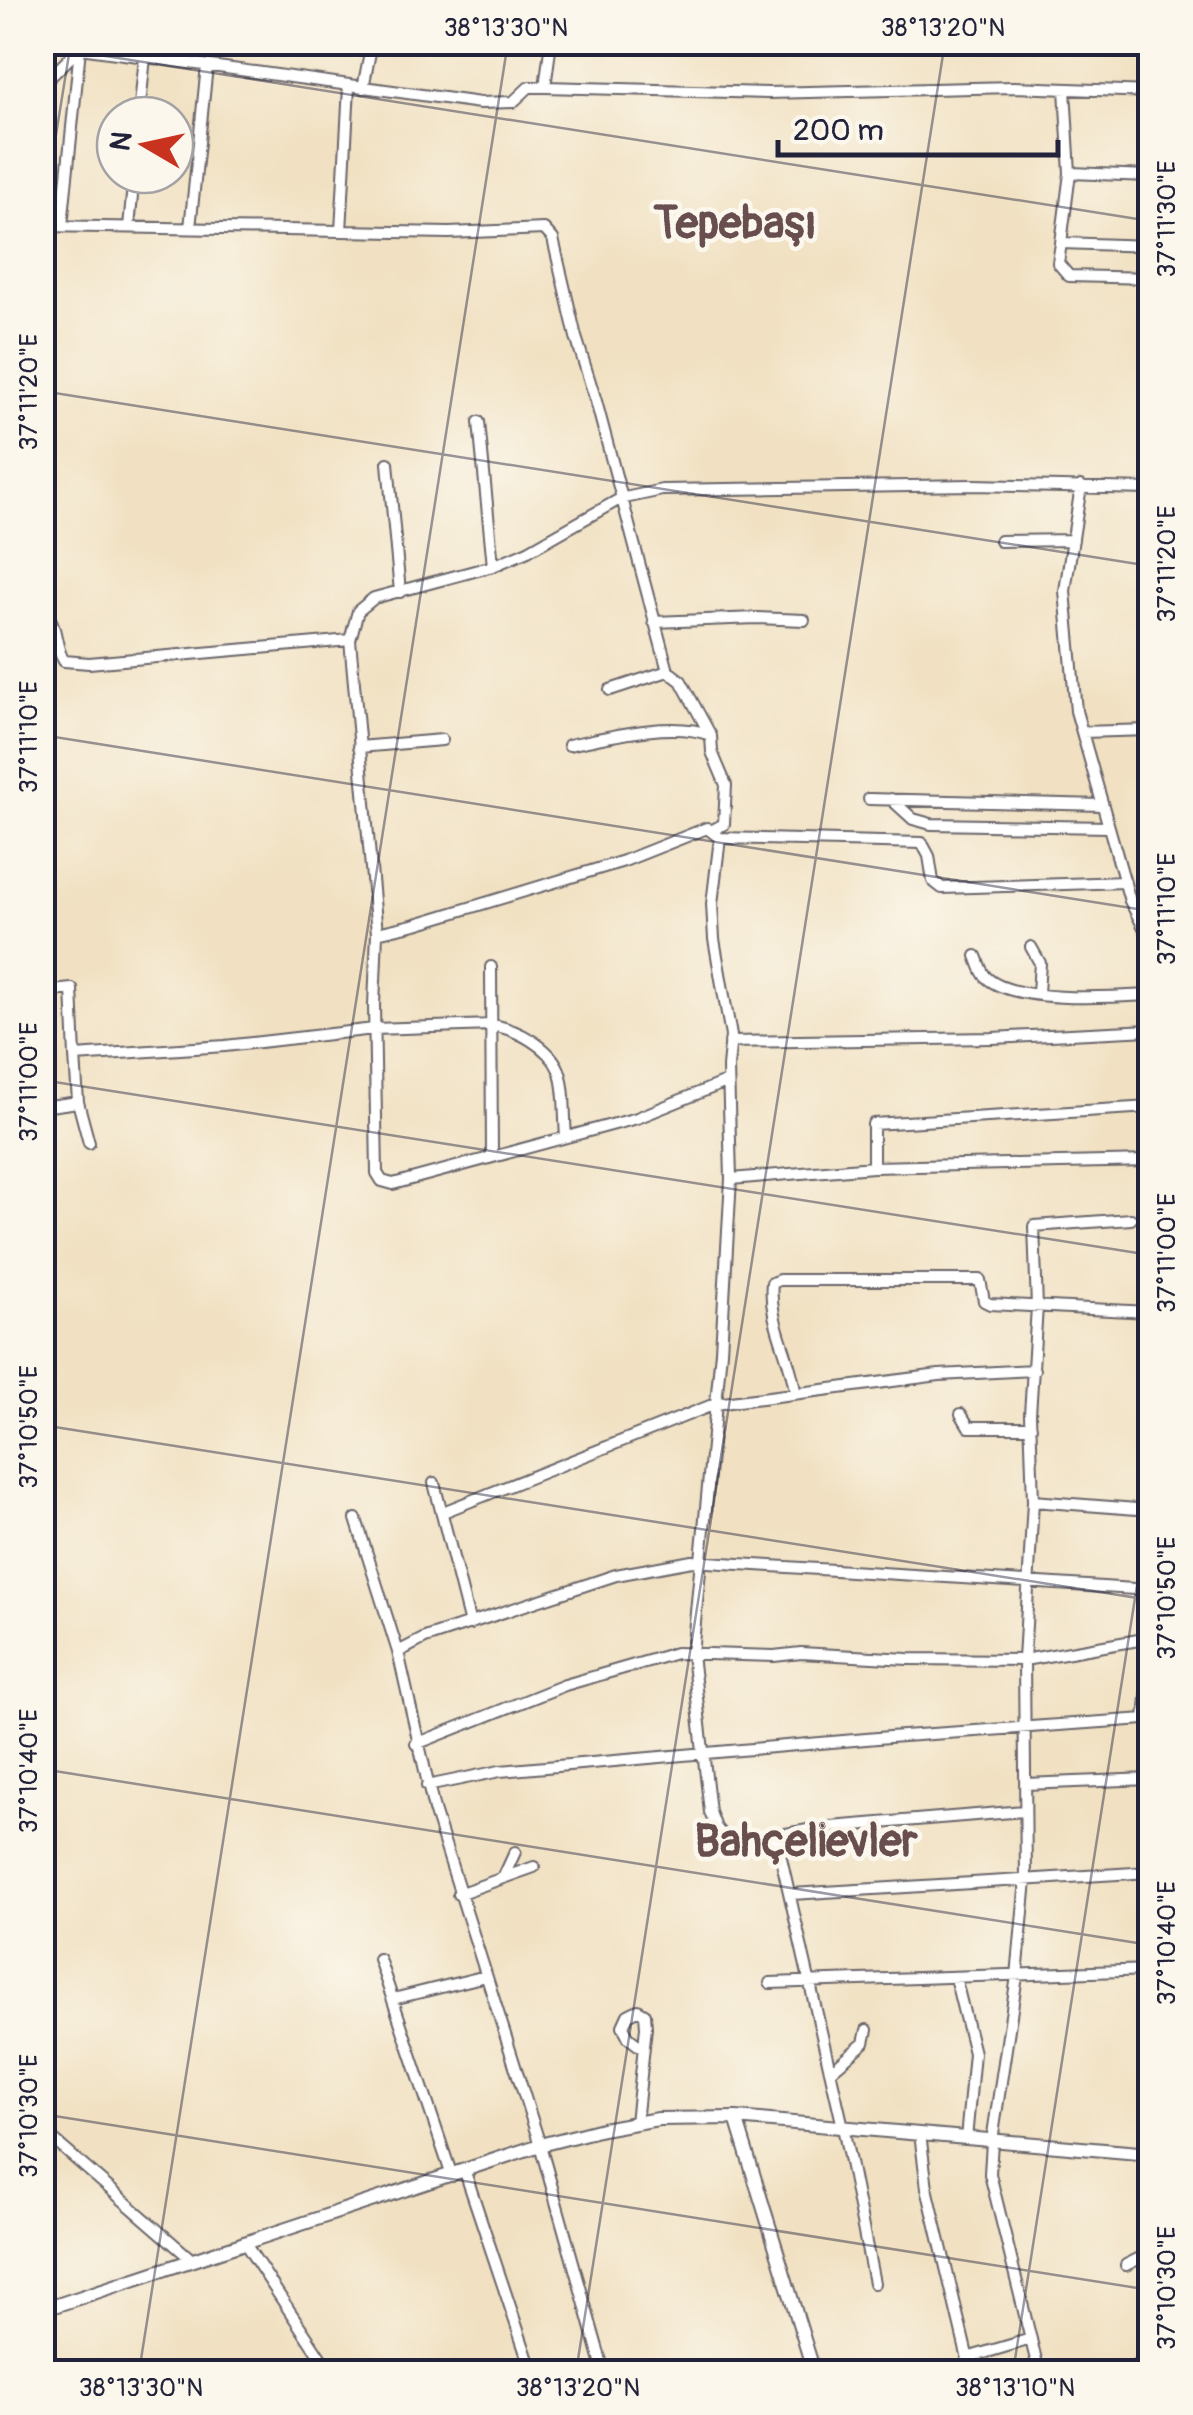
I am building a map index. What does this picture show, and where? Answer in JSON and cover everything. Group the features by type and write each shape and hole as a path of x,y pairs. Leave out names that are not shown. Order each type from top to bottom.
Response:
{"street":[{"path":"363,88 372,42"},
{"path":"545,87 551,42"},
{"path":"80,48 480,103 514,102 529,87 768,93 917,87 1150,92"},
{"path":"42,85 80,48"},
{"path":"62,226 80,48"},
{"path":"142,95 145,58"},
{"path":"190,228 207,66"},
{"path":"340,230 349,87"},
{"path":"1065,89 1070,173 1058,264 1069,276 1150,278"},
{"path":"1070,173 1150,176"},
{"path":"129,227 132,195"},
{"path":"42,226 450,233 544,229 553,240 668,670 681,681 712,736 712,752 726,784 724,824 716,834 713,883 714,940 730,1042 731,1179 692,1654 710,1812 727,1841 754,1841 819,1828 1024,1811"},
{"path":"1061,243 1150,246"},
{"path":"478,422 492,566"},
{"path":"388,464 400,592"},
{"path":"728,1081 636,1118 394,1184 382,1182 377,1173 374,1029 377,933 350,640 358,610 374,598 492,566 620,499 662,490 973,484 1150,489"},
{"path":"1081,486 1066,591 1076,711 1124,882 1150,939"},
{"path":"1000,541 1073,540"},
{"path":"42,610 52,620 59,656 64,662 350,640"},
{"path":"654,622 804,620"},
{"path":"610,690 668,670"},
{"path":"569,746 618,735 696,730 712,736"},
{"path":"1082,732 1150,730"},
{"path":"358,747 442,740"},
{"path":"869,799 1102,805"},
{"path":"890,799 913,819 931,824 1109,828"},
{"path":"377,933 624,861 707,828 716,834 922,843 933,881 942,888 1124,882"},
{"path":"1135,910 1150,905"},
{"path":"1031,947 1040,963 1038,993"},
{"path":"976,956 984,975 993,982 1038,993 1079,999 1150,995"},
{"path":"491,967 492,1157"},
{"path":"42,992 72,989 78,1102 88,1143"},
{"path":"75,1056 206,1048 374,1029 511,1028 560,1072 566,1136"},
{"path":"730,1042 992,1038 1150,1030"},
{"path":"42,1108 78,1102"},
{"path":"873,1168 873,1124 1150,1106"},
{"path":"731,1179 873,1168 1150,1161"},
{"path":"1039,2372 990,2174 1026,1880 1024,1660 1038,1307 1034,1226 1131,1218"},
{"path":"795,1391 792,1364 773,1316 772,1283 779,1280 980,1280 984,1301 990,1304 1150,1312"},
{"path":"443,1512 715,1404 939,1375 1034,1370"},
{"path":"961,1414 969,1427 1031,1427"},
{"path":"434,1483 470,1624"},
{"path":"1033,1501 1150,1510"},
{"path":"356,1519 398,1652 416,1744 458,1894 540,2146 604,2372"},
{"path":"398,1652 425,1638 616,1575 692,1561 1150,1590"},
{"path":"416,1744 565,1686 676,1654 801,1653 908,1660 1024,1660 1150,1638"},
{"path":"428,1786 500,1772 1145,1718 1150,1666"},
{"path":"1026,1784 1148,1779 1150,1842"},
{"path":"776,1836 831,2071 874,2283"},
{"path":"504,1876 515,1852"},
{"path":"458,1894 534,1867"},
{"path":"792,1894 1150,1872"},
{"path":"379,1959 532,2372"},
{"path":"770,1983 1150,1970"},
{"path":"393,2000 486,1976"},
{"path":"955,1977 974,2053 966,2139"},
{"path":"831,2071 864,2043 867,2030"},
{"path":"636,2123 644,2067 642,2048"},
{"path":"42,2310 540,2146 636,2123 736,2118 1150,2154"},
{"path":"736,2118 814,2372"},
{"path":"42,2130 191,2259"},
{"path":"920,2134 926,2188 971,2372"},
{"path":"244,2242 327,2368 308,2372"},
{"path":"1126,2265 1150,2253"},
{"path":"967,2358 1031,2339"},
{"path":"1130,2372 1150,2361"}],"district":[{"name":"Tepebaşı","path":"735,224"},
{"name":"Bahçelievler","path":"806,1842"}]}
